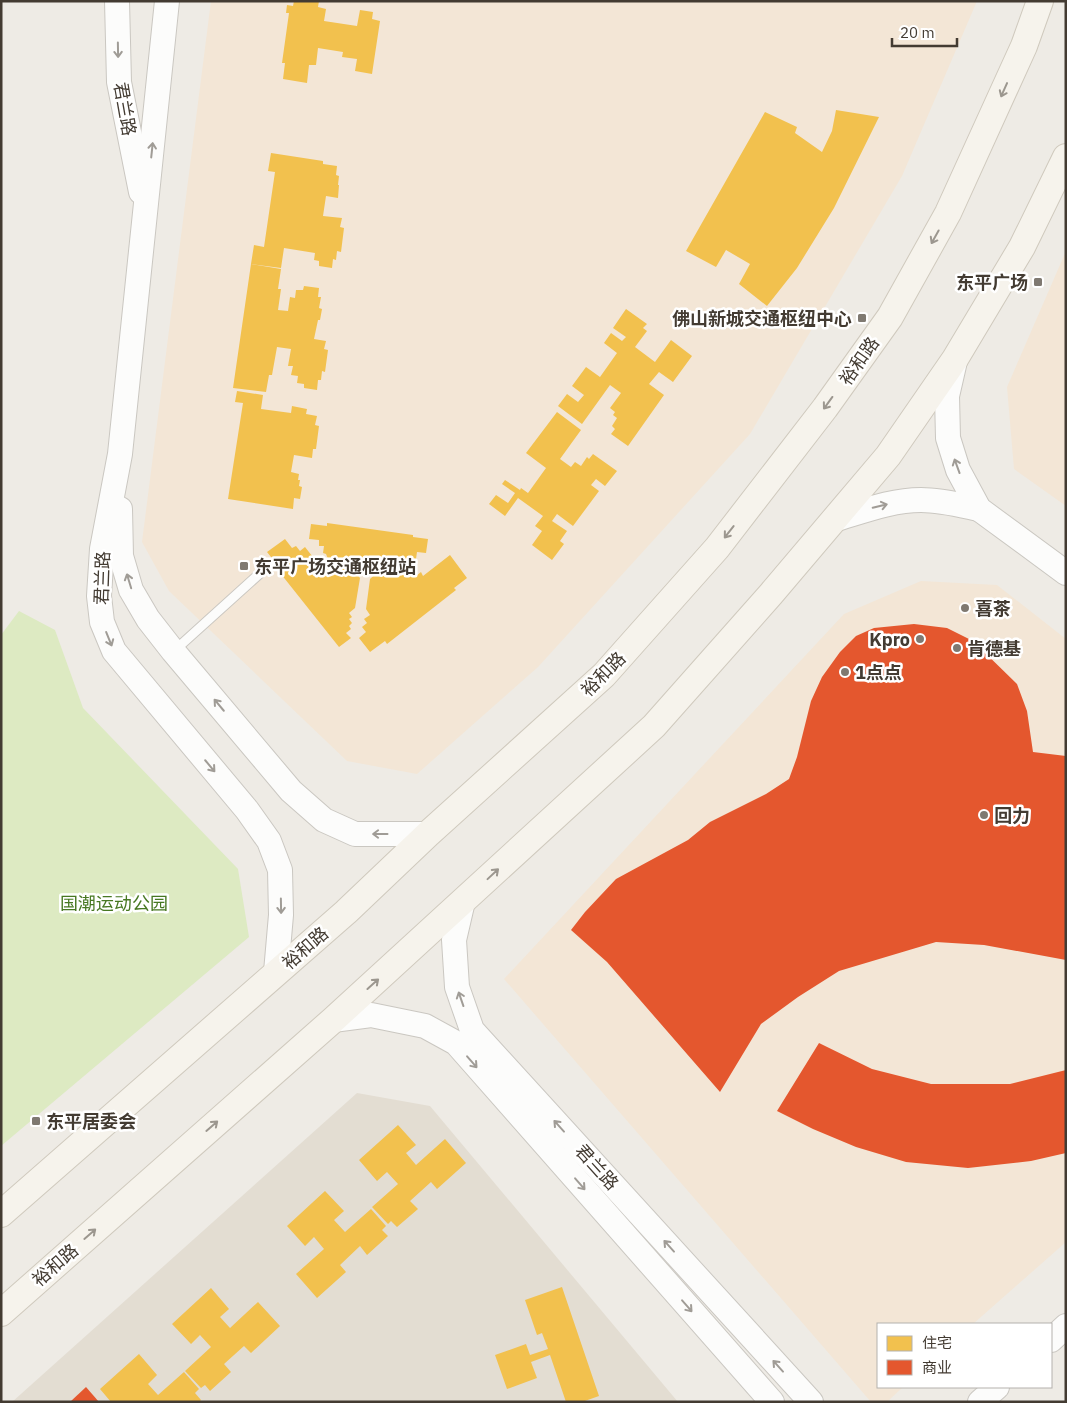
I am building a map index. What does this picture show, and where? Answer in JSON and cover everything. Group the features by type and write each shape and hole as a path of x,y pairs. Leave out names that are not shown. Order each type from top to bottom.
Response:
{"main road":[{"path":"1024,1 1024,46"},
{"name":"裕和路","path":"1,1214 346,912 428,834 604,675 717,548 825,408 890,317 948,213 1024,46 1040,1"},
{"name":"裕和路","path":"1,1312 333,1020 654,726 771,594 888,456 955,359 1022,247 1066,157"}],"street":[{"name":"君兰路","path":"117,1 119,82 145,216"},
{"name":"君兰路","path":"167,1 120,454 102,549 99,596 102,622 114,651 247,810 269,841 280,870 281,915 276,972"},
{"path":"955,359 947,396 948,438 958,470 979,509"},
{"path":"120,454 121,556 131,590 148,619 173,651 291,791 324,820 355,834 428,834"},
{"path":"833,520 882,505 919,500 946,502 979,509 1066,573"},
{"name":"君兰路","path":"463,901 454,940 457,987 472,1030 811,1402"},
{"name":"君兰路","path":"333,1020 371,1015 425,1026 456,1043 772,1402"},
{"path":"1052,1339 1066,1326"},
{"path":"980,1402 996,1388"}],"lane":[{"path":"173,651 267,567"}],"shaded area":[{"path":"211,1 977,1 902,176 750,434 538,667 417,774 347,761 169,591 142,542"},
{"path":"1066,251 1066,506 1014,469 1007,387"},
{"path":"921,581 997,585 1066,639 1066,1242 974,1323 877,1323 877,1388 902,1388 887,1402 871,1402 504,979 844,614"},
{"path":"357,1093 430,1106 678,1402 12,1402"}],"green space":[{"name":"国潮运动公园","path":"19,611 55,630 83,708 238,869 249,937 1,1146 1,635"}],"building: 住宅":[{"path":"294,1 319,1 318,7 326,9 324,21 357,26 360,10 373,12 372,19 380,21 372,74 355,71 357,59 342,57 343,52 318,48 316,65 309,65 307,83 283,79 285,63 282,63 289,13 286,13 287,5 293,6"},
{"path":"836,110 879,117 834,208 797,268 767,306 739,284 750,264 726,250 716,267 686,251 765,112 797,127 795,133 822,152 832,131"},
{"path":"271,153 323,161 323,164 337,166 336,175 339,176 338,198 326,196 323,216 342,218 340,227 344,228 341,252 337,251 336,260 333,259 332,268 319,266 319,261 314,260 315,253 284,248 281,268 251,264 254,245 264,247 275,172 268,171"},
{"path":"251,264 281,269 278,289 281,289 278,310 288,311 290,297 295,298 296,290 303,290 304,286 319,288 318,297 321,297 319,308 322,309 314,339 326,341 324,349 328,350 325,372 322,371 321,380 318,380 317,390 304,388 304,384 297,383 298,376 291,375 293,366 288,366 291,349 277,347 272,375 269,375 266,392 233,388"},
{"path":"626,309 647,324 643,328 647,331 635,347 655,362 671,340 692,356 673,382 659,372 649,384 664,395 628,446 611,434 615,429 612,426 617,418 613,415 615,412 610,408 621,393 610,385 582,424 558,406 567,394 578,402 584,395 572,386 586,367 600,377 617,353 604,343 611,333 622,341 626,337 613,328"},
{"path":"237,391 263,395 261,409 291,413 292,406 307,409 306,414 317,416 315,425 319,426 316,449 313,449 312,458 294,455 291,472 299,474 299,486 302,487 300,499 294,498 293,509 228,499 243,403 235,402"},
{"path":"557,412 581,430 560,459 571,467 575,462 581,466 587,457 589,459 593,454 617,471 605,486 596,479 591,485 599,491 573,526 557,514 552,521 567,531 560,541 564,544 552,560 532,545 542,531 535,526 543,516 518,498 505,516 489,504 496,495 508,503 515,493 502,484 505,480 528,493 546,468 526,453"},
{"path":"327,523 413,535 413,537 428,539 426,553 417,552 416,559 409,558 408,562 404,562 403,567 410,576 414,573 416,576 421,572 423,576 450,555 467,578 454,588 456,590 387,644 385,641 370,652 359,638 366,632 362,627 367,623 364,619 370,615 366,609 370,579 385,565 358,561 351,567 360,578 355,608 349,613 352,617 349,619 352,623 349,626 351,629 346,633 351,638 339,647 277,569 279,567 267,552 285,539 292,548 296,546 300,551 305,547 320,566 328,559 326,554 323,553 324,546 319,546 319,540 309,539 311,524 327,526"},
{"path":"398,1125 416,1145 406,1153 416,1165 445,1139 466,1163 437,1189 431,1182 410,1201 418,1209 397,1227 391,1221 388,1224 372,1207 398,1184 387,1172 377,1181 359,1160"},
{"path":"325,1191 344,1211 334,1220 345,1232 371,1209 386,1226 382,1230 388,1236 367,1255 360,1246 340,1265 346,1272 317,1298 296,1274 324,1249 314,1237 305,1246 287,1226"},
{"path":"562,1287 599,1396 582,1402 566,1402 550,1355 531,1362 537,1378 507,1389 495,1355 526,1344 530,1355 548,1349 542,1333 537,1335 525,1300"},
{"path":"211,1288 229,1309 220,1317 230,1328 258,1302 280,1326 251,1353 244,1346 224,1364 231,1372 210,1391 205,1385 201,1388 185,1371 211,1347 200,1335 191,1344 172,1324"},
{"path":"139,1354 157,1375 148,1384 158,1395 184,1372 199,1389 195,1393 201,1400 199,1402 111,1402 100,1389"}],"building: 商业":[{"path":"914,624 947,628 973,641 1017,684 1027,711 1033,752 1066,756 1066,960 984,945 936,942 839,971 798,997 761,1024 720,1092 607,962 571,930 616,879 688,840 710,822 766,794 789,779 797,757 811,701 822,677 840,652 856,636 874,628"},
{"path":"819,1043 872,1069 931,1084 1010,1084 1066,1070 1066,1153 1031,1161 968,1168 906,1162 856,1147 813,1129 777,1111"},
{"path":"86,1387 99,1402 70,1402"}],"place":[{"name":"东平广场","path":"1038,282"},
{"name":"佛山新城交通枢纽中心","path":"862,318"},
{"name":"东平广场交通枢纽站","path":"244,566"},
{"name":"喜茶","path":"965,608"},
{"name":"Kpro","path":"920,639"},
{"name":"肯德基","path":"957,648"},
{"name":"1点点","path":"845,672"},
{"name":"回力","path":"984,815"},
{"name":"东平居委会","path":"36,1121"}]}
